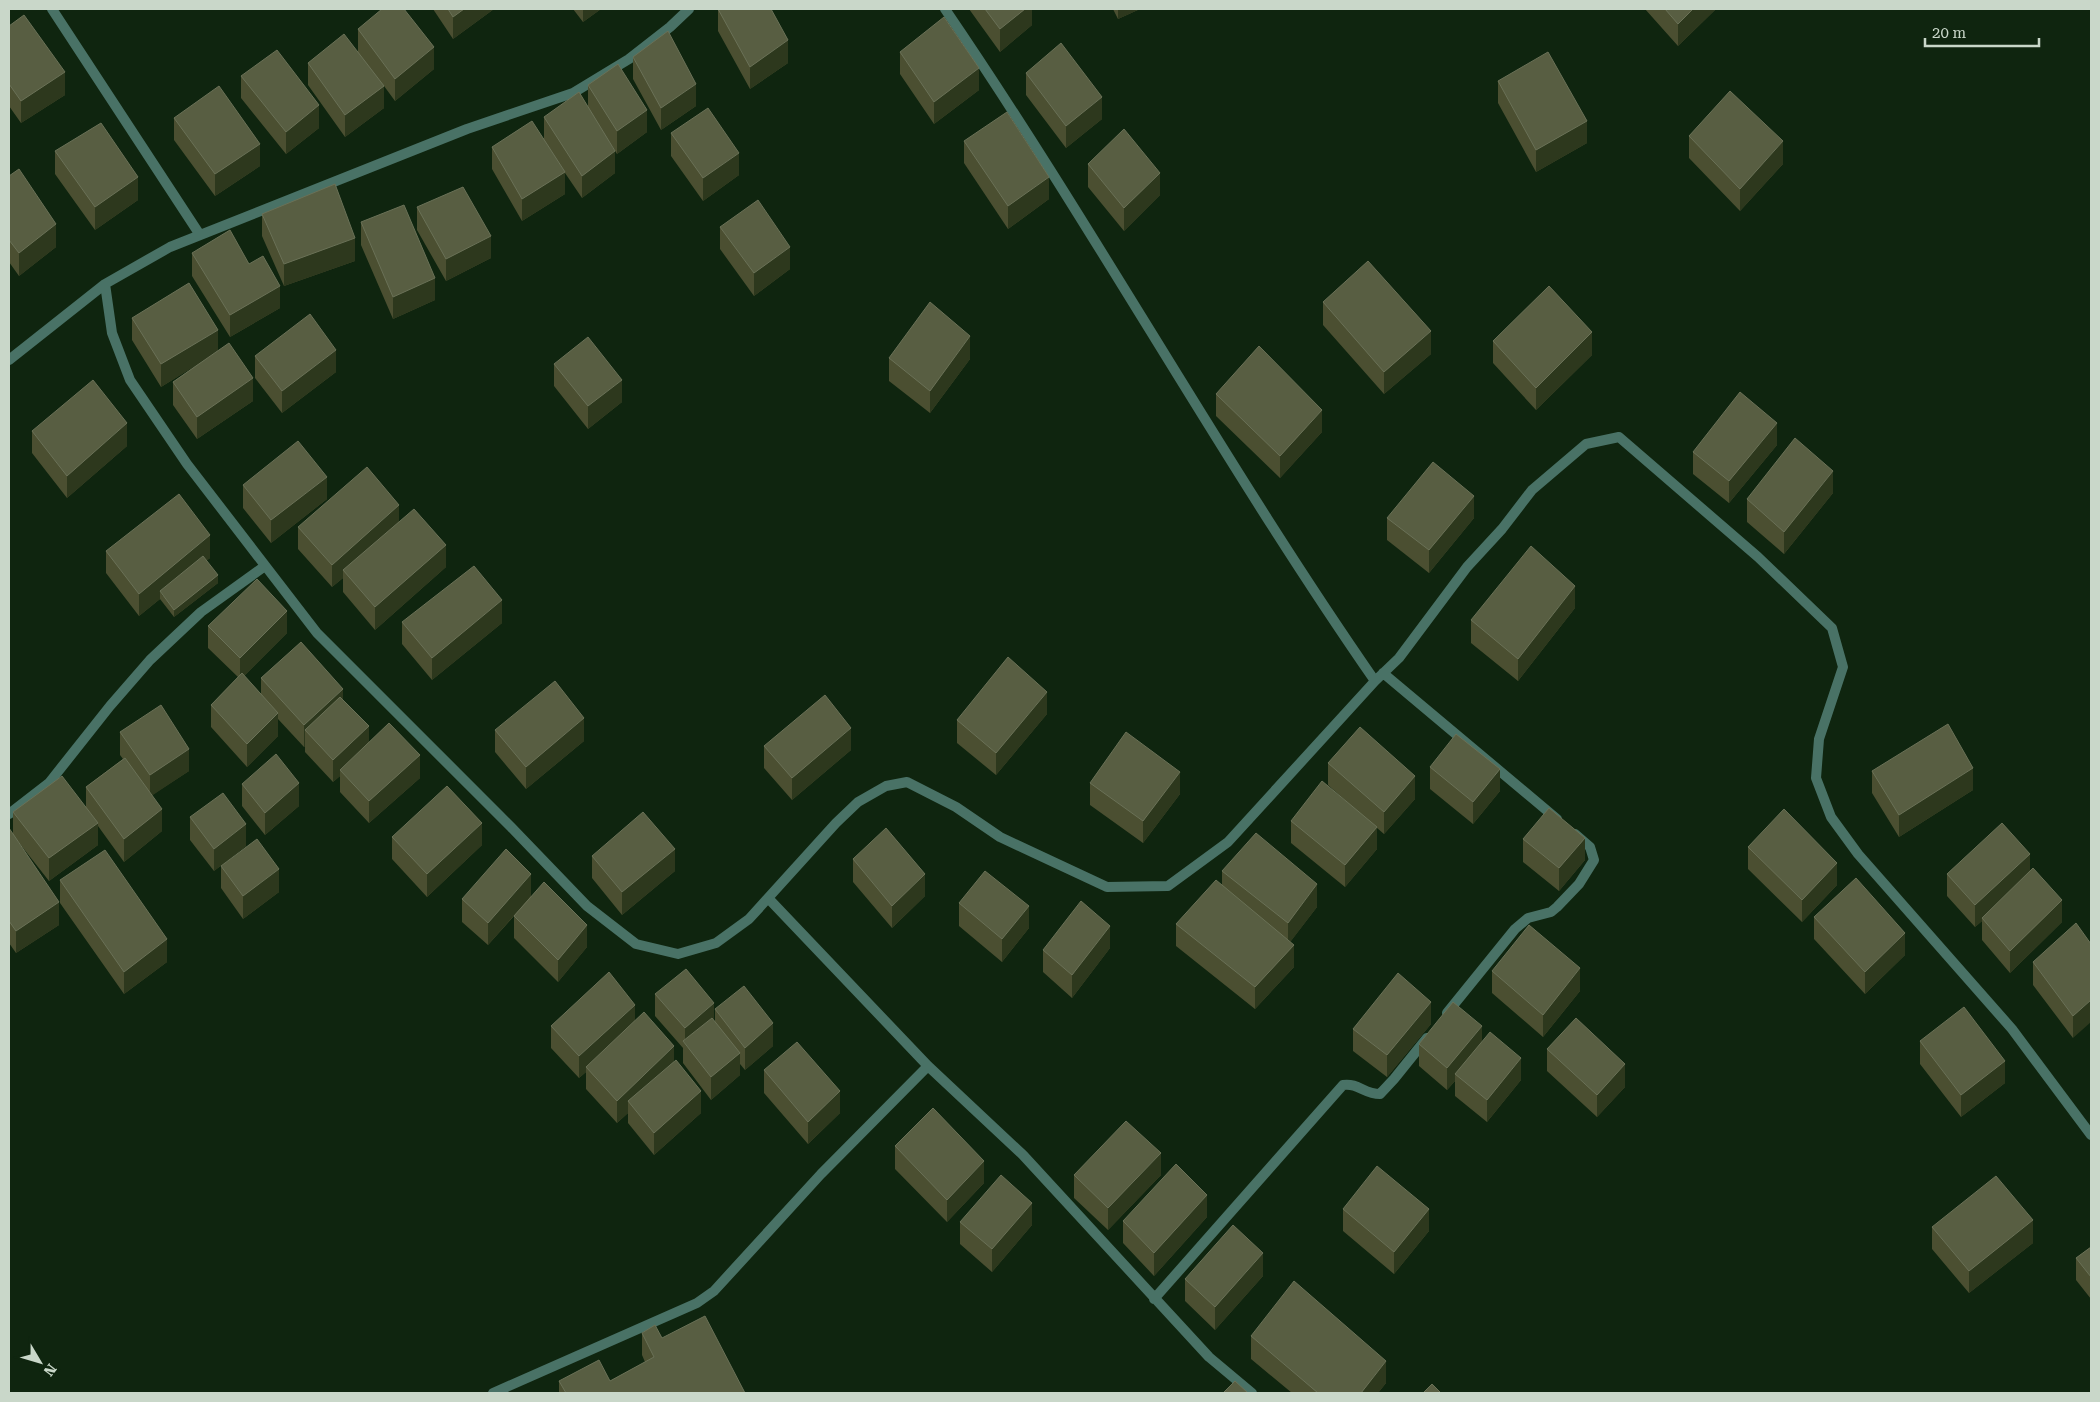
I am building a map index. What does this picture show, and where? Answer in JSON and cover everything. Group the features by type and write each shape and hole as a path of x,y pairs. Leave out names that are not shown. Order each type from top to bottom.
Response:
{"street":[{"path":"52,9 200,235"},
{"path":"9,360 105,284 170,247 467,129 573,93 629,59 670,27 689,9"},
{"path":"945,9 997,85 1054,175 1283,545 1375,681"},
{"path":"105,284 112,332 130,380 187,464 317,633 511,827 587,906 636,944 678,954 716,943 749,919 836,823 858,802 886,786 907,782 956,807 1000,838 1107,887 1168,886 1228,842 1375,681 1399,658 1468,567 1502,529 1532,490 1586,444 1618,437 1758,557 1832,628 1843,667 1819,738 1816,778 1831,818 1858,854 2012,1028 2091,1135"},
{"path":"9,814 49,783 110,706 161,650 201,612 265,566"},
{"path":"1383,673 1590,847 1594,860 1578,884 1557,908 1528,918 1515,929 1443,1018"},
{"path":"768,898 928,1066 1023,1154 1209,1357 1252,1393"},
{"path":"1154,1299 1343,1084 1353,1083 1370,1094 1380,1094 1431,1033"},
{"path":"494,1393 696,1303 714,1291 821,1174 928,1066"}],"building":[{"path":"382,9 404,9 434,47 395,79 358,29"},
{"path":"448,9 464,9 453,17"},
{"path":"718,9 771,9 788,40 750,67"},
{"path":"985,9 1025,9 1000,29"},
{"path":"1665,9 1693,9 1678,24"},
{"path":"24,15 65,72 21,101 9,84 9,26"},
{"path":"944,17 979,68 934,102 900,52"},
{"path":"668,31 696,84 661,108 633,57"},
{"path":"344,34 384,86 345,115 308,63"},
{"path":"1061,43 1102,97 1066,126 1026,73"},
{"path":"277,50 319,105 286,132 241,76"},
{"path":"1548,52 1587,121 1536,150 1498,81"},
{"path":"618,64 647,110 617,131 588,85"},
{"path":"219,86 260,144 215,174 174,118"},
{"path":"1730,91 1783,141 1740,189 1689,136"},
{"path":"579,92 615,151 582,176 544,117"},
{"path":"708,108 739,153 703,178 671,133"},
{"path":"1007,112 1049,177 1008,206 964,141"},
{"path":"532,121 565,172 522,199 492,147"},
{"path":"101,123 138,177 95,207 55,151"},
{"path":"1124,129 1160,173 1124,208 1088,164"},
{"path":"19,169 56,224 19,253 9,240 9,176"},
{"path":"335,184 355,238 284,264 262,214"},
{"path":"463,187 491,236 446,259 417,207"},
{"path":"758,200 790,247 754,273 720,227"},
{"path":"404,205 435,278 393,297 361,222"},
{"path":"230,230 249,264 263,256 280,286 230,315 192,253"},
{"path":"1368,261 1431,331 1384,372 1323,302"},
{"path":"189,283 218,330 161,364 132,318"},
{"path":"1549,286 1592,332 1536,388 1493,341"},
{"path":"930,302 970,336 930,391 889,358"},
{"path":"310,314 336,350 282,391 255,356"},
{"path":"588,337 622,380 588,406 554,364"},
{"path":"229,343 253,378 197,417 173,382"},
{"path":"1259,346 1322,410 1280,456 1216,394"},
{"path":"93,380 127,423 67,476 32,431"},
{"path":"1740,392 1777,423 1729,481 1693,452"},
{"path":"1795,438 1833,471 1784,532 1747,499"},
{"path":"298,441 327,477 271,520 243,485"},
{"path":"1433,462 1474,496 1429,550 1387,518"},
{"path":"367,467 399,505 332,565 298,527"},
{"path":"179,494 210,535 139,594 106,551"},
{"path":"414,509 446,545 375,607 343,570"},
{"path":"1531,546 1575,586 1518,659 1471,620"},
{"path":"203,556 218,575 174,610 160,591"},
{"path":"474,566 502,600 432,658 402,622"},
{"path":"257,579 287,611 240,658 208,626"},
{"path":"301,642 343,689 304,725 261,678"},
{"path":"1008,657 1047,692 996,753 957,720"},
{"path":"242,673 278,713 247,744 211,705"},
{"path":"555,681 584,718 526,767 495,730"},
{"path":"825,695 851,728 792,778 764,746"},
{"path":"340,697 369,726 333,760 305,730"},
{"path":"161,705 189,749 150,775 120,732"},
{"path":"389,723 420,755 369,801 340,770"},
{"path":"1948,724 1973,768 1899,815 1872,771"},
{"path":"1360,727 1415,776 1384,812 1328,763"},
{"path":"1126,732 1180,772 1143,821 1090,783"},
{"path":"1456,734 1500,769 1473,802 1430,767"},
{"path":"276,754 299,783 265,813 242,784"},
{"path":"125,758 162,809 124,839 86,787"},
{"path":"62,776 98,823 49,858 13,812"},
{"path":"1322,781 1377,827 1345,865 1291,821"},
{"path":"447,786 482,823 427,874 392,837"},
{"path":"223,793 246,824 214,849 190,817"},
{"path":"1549,808 1585,838 1559,868 1523,839"},
{"path":"1784,809 1837,863 1802,900 1748,847"},
{"path":"643,812 675,849 622,892 592,856"},
{"path":"2002,823 2030,854 1975,905 1947,874"},
{"path":"9,828 59,902 16,931 9,921"},
{"path":"886,828 925,874 892,906 853,859"},
{"path":"1256,833 1317,884 1288,923 1222,871"},
{"path":"257,839 279,869 243,896 221,866"},
{"path":"506,849 531,874 488,923 462,899"},
{"path":"105,850 167,939 124,972 60,880"},
{"path":"2033,868 2062,900 2010,951 1982,918"},
{"path":"985,871 1029,906 1002,939 959,903"},
{"path":"1856,878 1905,933 1865,972 1814,917"},
{"path":"1216,880 1294,945 1255,987 1176,924"},
{"path":"544,882 587,925 558,960 514,916"},
{"path":"1081,901 1110,926 1072,975 1043,950"},
{"path":"2076,923 2091,944 2091,1000 2073,1016 2033,962"},
{"path":"1529,925 1580,968 1543,1015 1492,971"},
{"path":"686,969 714,1003 685,1028 655,994"},
{"path":"609,972 635,1005 579,1056 551,1026"},
{"path":"1398,973 1431,1002 1387,1055 1353,1029"},
{"path":"744,986 773,1023 745,1048 715,1009"},
{"path":"1453,1002 1482,1026 1447,1068 1419,1044"},
{"path":"1964,1007 2005,1061 1961,1095 1920,1041"},
{"path":"644,1012 674,1046 617,1101 586,1067"},
{"path":"712,1018 740,1053 711,1077 683,1041"},
{"path":"1576,1018 1625,1064 1597,1095 1547,1049"},
{"path":"1490,1032 1521,1058 1487,1100 1455,1074"},
{"path":"797,1042 840,1091 808,1122 764,1070"},
{"path":"676,1060 701,1091 654,1133 628,1101"},
{"path":"933,1108 984,1161 947,1200 895,1146"},
{"path":"1126,1121 1161,1153 1108,1208 1074,1175"},
{"path":"1176,1164 1207,1195 1154,1253 1123,1221"},
{"path":"1377,1166 1429,1209 1394,1252 1343,1209"},
{"path":"1001,1175 1032,1203 992,1249 960,1222"},
{"path":"1996,1176 2033,1220 1969,1271 1932,1227"},
{"path":"1233,1225 1263,1253 1215,1307 1185,1279"},
{"path":"2091,1247 2091,1277 2076,1258"},
{"path":"1294,1281 1386,1361 1361,1393 1318,1393 1251,1336"},
{"path":"705,1316 745,1393 566,1393 559,1381 599,1360 610,1381 654,1357 642,1333 655,1325 662,1338"},
{"path":"1235,1381 1248,1393 1223,1393"},
{"path":"1432,1384 1441,1393 1423,1393"}]}
